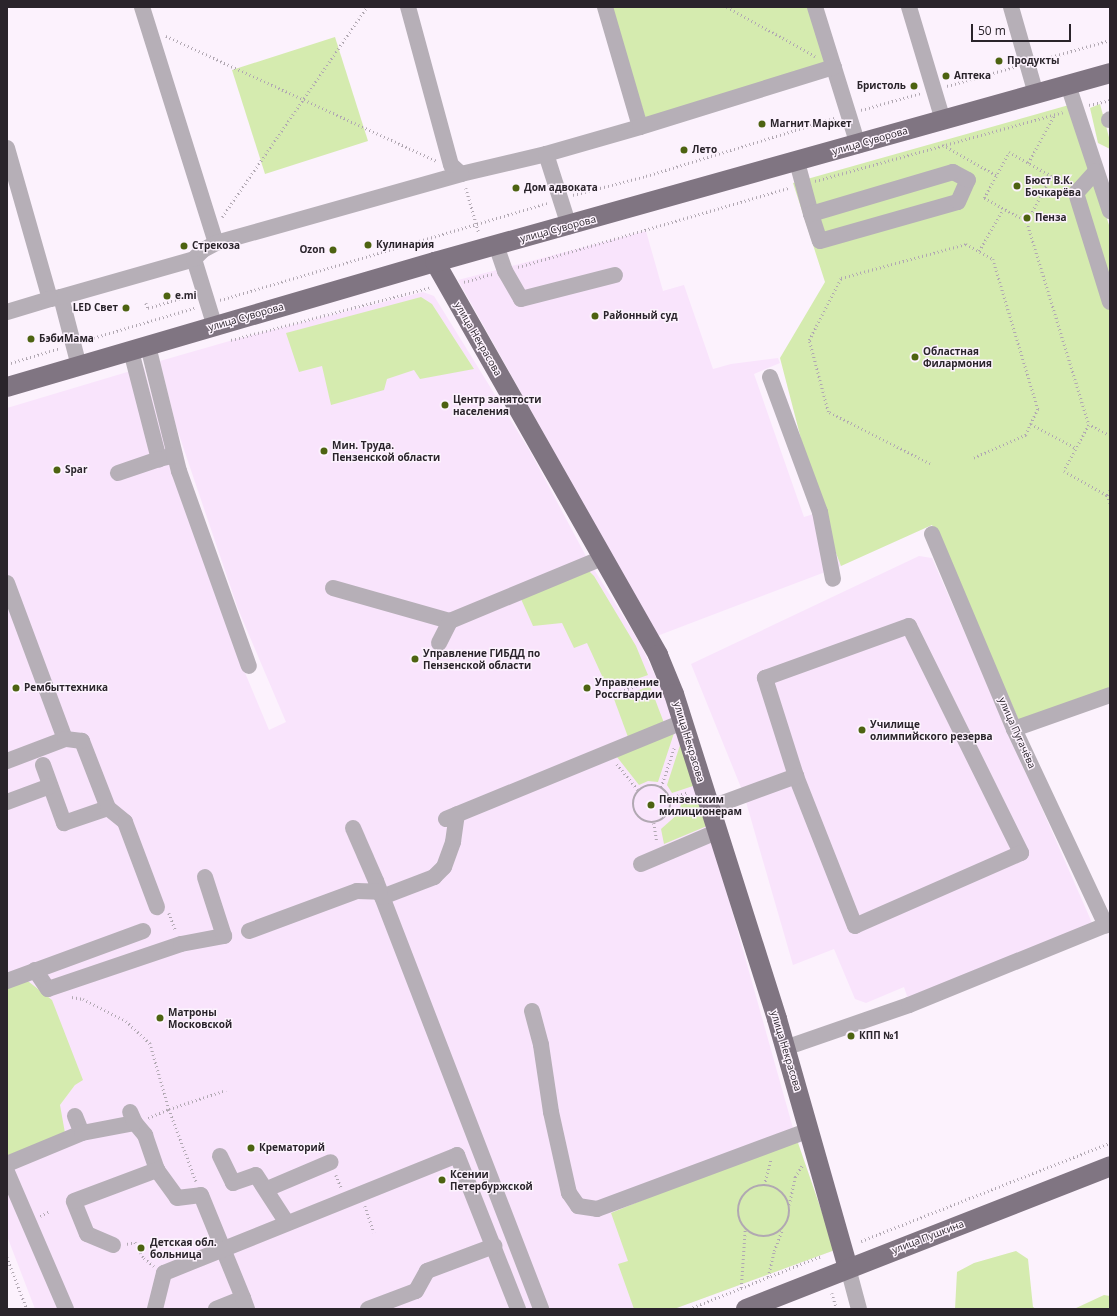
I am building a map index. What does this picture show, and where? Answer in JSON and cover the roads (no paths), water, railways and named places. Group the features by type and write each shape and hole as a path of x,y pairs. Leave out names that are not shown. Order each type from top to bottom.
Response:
{"main road":[{"name":"улица Суворова","path":"7,387 435,262 858,145 1110,72"},
{"name":"улица Некрасова","path":"435,262 658,655 666,674 683,722 708,808 785,1048 848,1268"},
{"name":"улица Пушкина","path":"746,1309 1110,1166"}],"street":[{"path":"142,7 214,237"},
{"path":"408,7 452,165 461,174"},
{"path":"605,7 640,127"},
{"path":"815,7 858,145"},
{"path":"909,7 943,120"},
{"path":"1011,7 1036,94"},
{"path":"7,312 194,259 214,237 461,174 546,154 640,127 834,67"},
{"path":"1068,85 1110,211"},
{"path":"7,148 55,298 79,366"},
{"path":"546,154 569,226"},
{"path":"797,162 811,214 820,241 958,202 968,180 953,172 811,214"},
{"path":"1096,171 1076,193 1110,302"},
{"path":"490,247 521,299 615,275"},
{"path":"194,259 215,326"},
{"path":"140,349 175,455 249,666"},
{"path":"140,349 159,459"},
{"path":"770,377 820,512 833,579"},
{"path":"118,473 175,455"},
{"name":"улица Пугачёва","path":"932,534 1014,730 1108,925"},
{"path":"333,588 450,621 602,558"},
{"path":"7,582 65,739"},
{"path":"439,643 450,621"},
{"path":"909,626 1021,853 855,926 796,776 765,678 909,626"},
{"path":"1014,730 1110,695"},
{"path":"249,930 357,891 381,894 434,877 444,867 453,842 452,816 683,722"},
{"path":"7,761 65,739 82,741 108,808 125,822 157,907"},
{"path":"43,765 64,824 108,808"},
{"path":"708,808 796,776"},
{"path":"7,802 50,786"},
{"path":"353,828 381,894 541,1309"},
{"path":"641,864 716,832"},
{"path":"35,970 48,989 181,944 224,936 205,878"},
{"path":"785,1048 908,1005 1108,925"},
{"path":"7,981 143,931"},
{"path":"532,1011 542,1045 551,1112 569,1193 578,1206 597,1209 776,1141 809,1130"},
{"path":"75,1116 82,1134"},
{"path":"7,1164 82,1134 132,1118 145,1135 157,1170 177,1198 201,1195 224,1248 245,1303 216,1309"},
{"path":"155,1309 164,1273 457,1155 518,1309"},
{"path":"220,1156 233,1183 256,1175 267,1189 287,1224"},
{"path":"267,1189 330,1162"},
{"path":"113,1244 87,1234 74,1202 157,1170"},
{"path":"7,1172 66,1309"},
{"path":"368,1309 416,1291 427,1271 494,1246"},
{"name":"улица Некрасова","path":"848,1268 859,1309"}],"place":[{"name":"Продукты","path":"999,61"},
{"name":"Аптека","path":"946,76"},
{"name":"Бристоль","path":"914,86"},
{"name":"Магнит Маркет","path":"762,124"},
{"name":"Лето","path":"684,150"},
{"name":"Бюст В.К. Бочкарёва","path":"1017,186"},
{"name":"Дом адвоката","path":"516,188"},
{"name":"Пенза","path":"1027,218"},
{"name":"Кулинария","path":"368,245"},
{"name":"Стрекоза","path":"184,246"},
{"name":"Ozon","path":"333,250"},
{"name":"e.mi","path":"167,296"},
{"name":"LED Свет","path":"126,308"},
{"name":"Районный суд","path":"595,316"},
{"name":"БэбиМама","path":"31,339"},
{"name":"Областная Филармония","path":"915,357"},
{"name":"Центр занятости населения","path":"445,405"},
{"name":"Мин. Труда. Пензенской области","path":"324,451"},
{"name":"Spar","path":"57,470"},
{"name":"Управление ГИБДД по Пензенской области","path":"415,659"},
{"name":"Рембыттехника","path":"16,688"},
{"name":"Управление Россгвардии","path":"587,688"},
{"name":"Училище олимпийского резерва","path":"862,730"},
{"name":"Пензенским милиционерам","path":"651,805"},
{"name":"Матроны Московской","path":"160,1018"},
{"name":"КПП №1","path":"851,1036"},
{"name":"Крематорий","path":"251,1148"},
{"name":"Ксении Петербуржской","path":"442,1180"},
{"name":"Детская обл. больница","path":"141,1248"}]}
